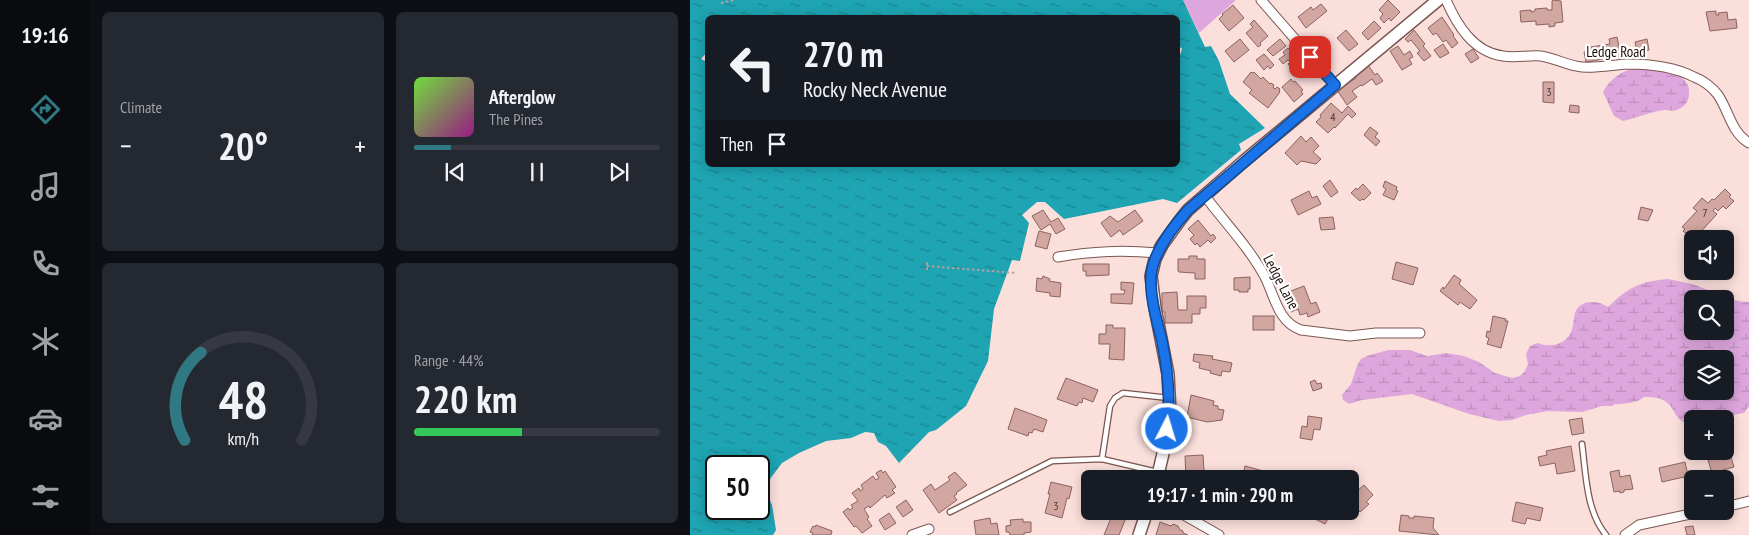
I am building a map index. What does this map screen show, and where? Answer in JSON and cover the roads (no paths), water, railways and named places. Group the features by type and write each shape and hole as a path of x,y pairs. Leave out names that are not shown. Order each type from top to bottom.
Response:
{"main road":[{"path":"1159,470 1165,445 1170,413 1170,398 1167,368 1155,308 1151,276 1158,253 1180,220 1205,196 1438,0"},
{"path":"1139,535 1144,520"}],"street":[{"path":"1261,0 1335,85"},
{"name":"Ledge Road","path":"1446,0 1464,34 1479,46 1494,54 1504,56 1542,56 1582,67 1630,64 1647,65 1666,68 1695,77 1709,86 1718,95 1737,131 1749,143"},
{"name":"Ledge Lane","path":"1205,196 1224,222 1239,236 1266,278 1282,317 1294,328 1350,336 1376,333 1420,333"},
{"path":"1058,257 1088,252 1123,250 1158,253"},
{"path":"1734,504 1749,501"},
{"path":"1625,535 1639,525 1684,515"},
{"path":"1193,520 1219,535"},
{"path":"912,535 929,529"}],"lane":[{"path":"1102,459 1110,406 1115,398 1123,393 1170,398"},
{"path":"1582,444 1590,501 1599,526 1606,535"},
{"path":"950,512 1052,461 1102,459 1138,470"}],"water":[{"path":"690,0 1183,0 1205,47 1211,46 1219,61 1230,94 1265,128 1239,144 1241,150 1177,203 1163,199 1064,219 1045,202 1037,202 1022,215 1029,223 1020,261 1012,260 994,309 988,361 966,406 936,430 929,432 899,463 886,446 878,442 874,433 865,432 851,438 826,441 799,453 782,463 770,479 770,455 705,455 705,520 770,520 770,500 776,530 773,535 690,535"}]}
